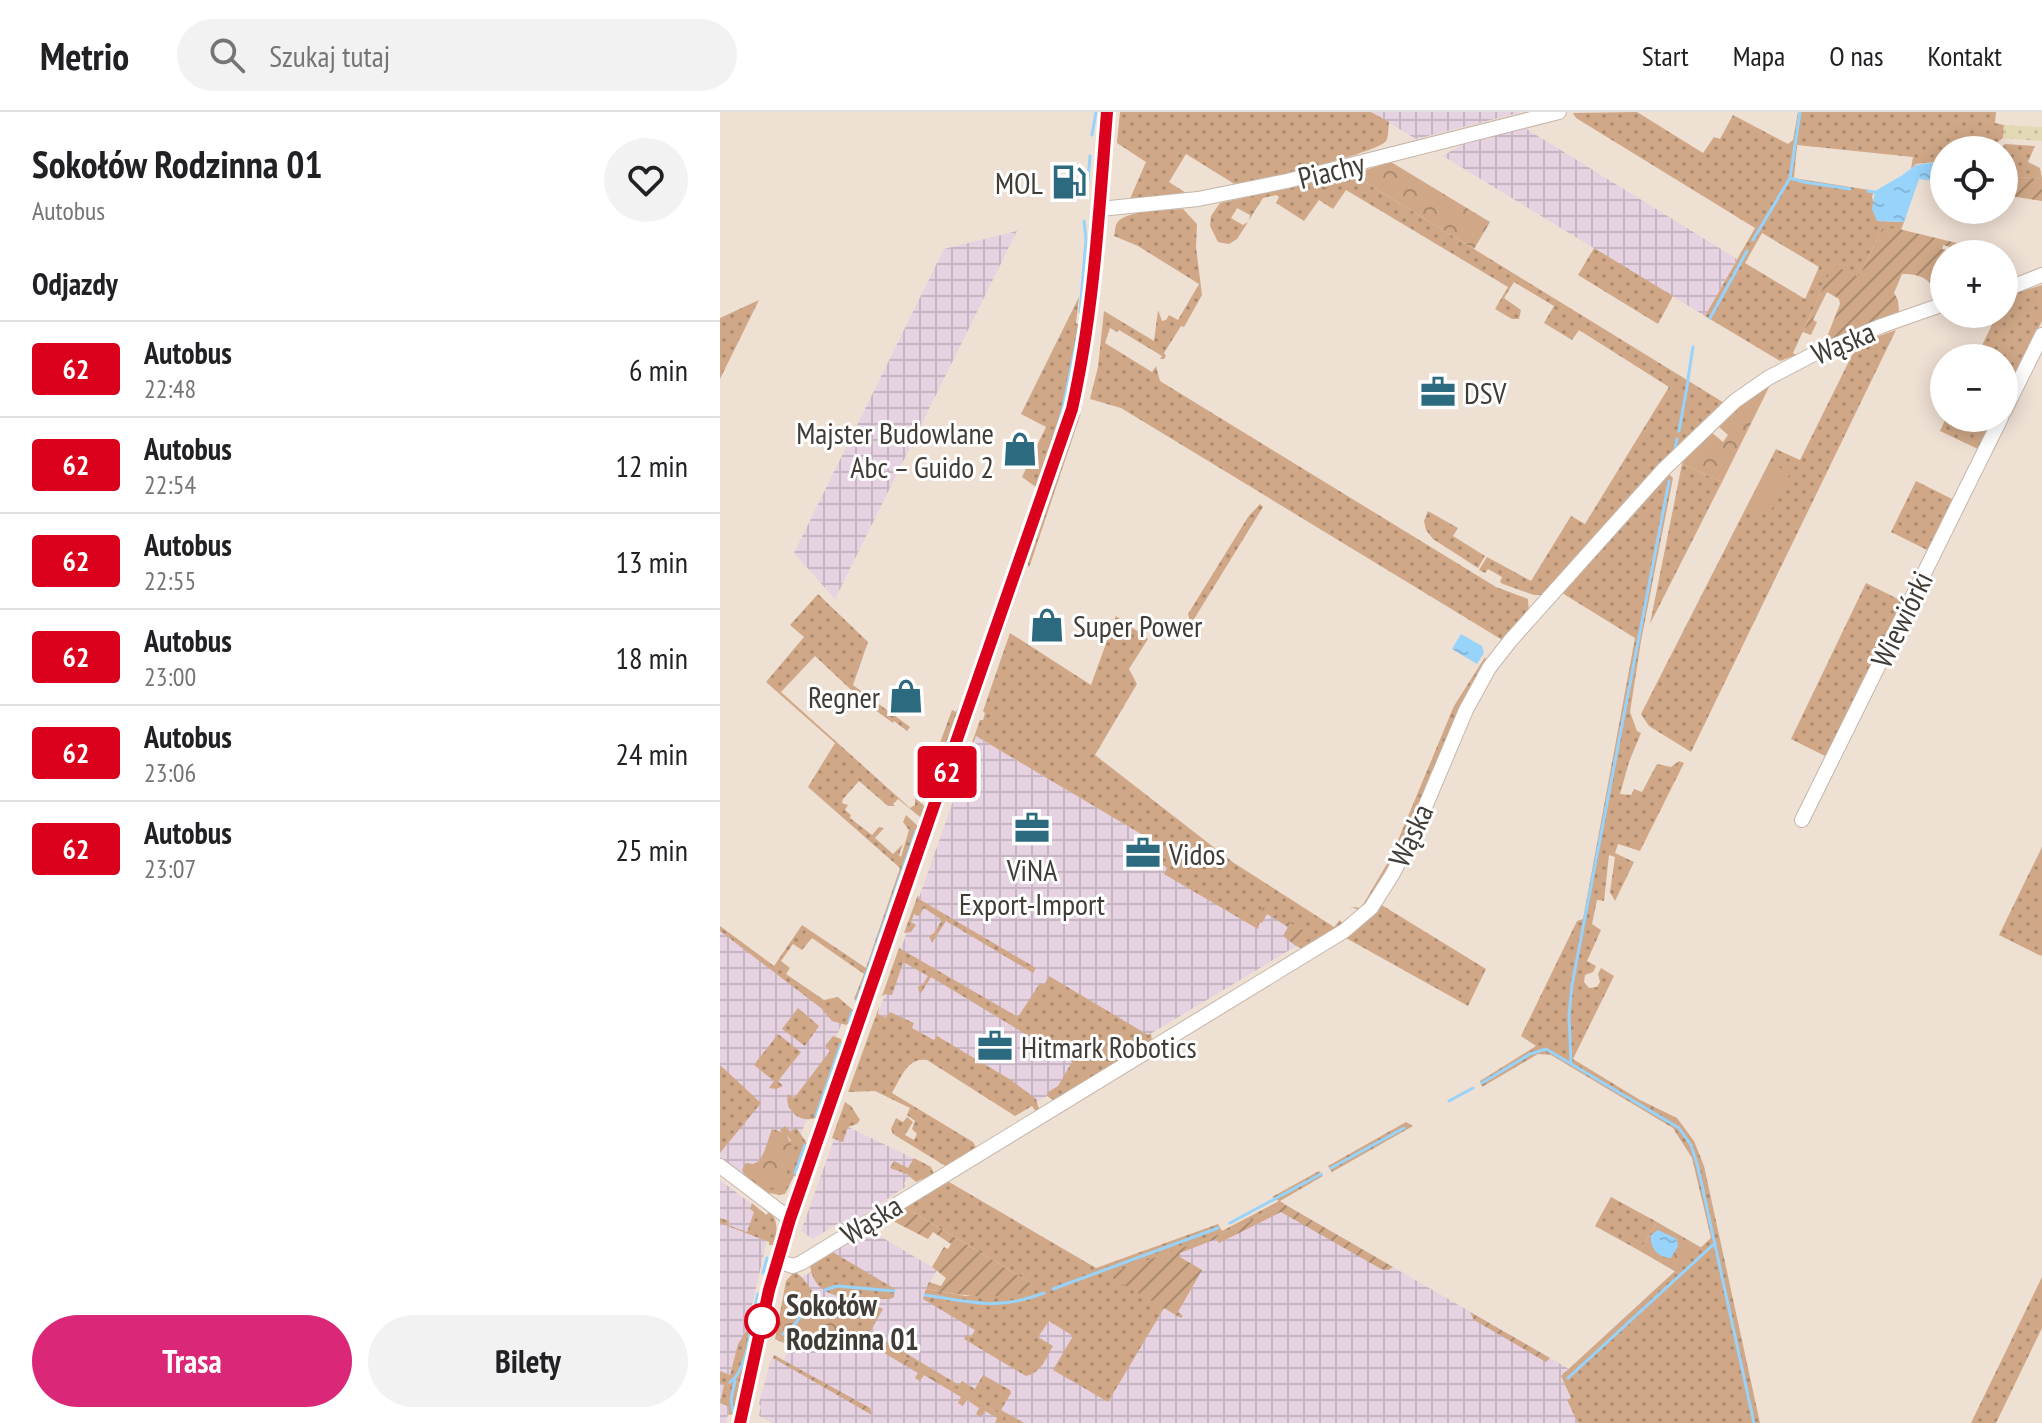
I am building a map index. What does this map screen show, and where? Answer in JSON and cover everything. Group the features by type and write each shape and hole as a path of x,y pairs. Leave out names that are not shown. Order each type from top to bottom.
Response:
{"street":[{"path":"741,1423 777,1261 790,1219 1066,431 1084,354 1096,267 1107,112"},
{"name":"Piachy","path":"1100,209 1204,198 1299,179 1559,112"},
{"path":"2018,284 2042,275"},
{"name":"Wąska","path":"777,1261 797,1265 1344,931 1371,908 1402,858 1453,736 1489,668 1664,469 1724,411 1768,378 1827,348 1930,309"},
{"path":"2018,384 2042,335"},
{"name":"Wiewiórki","path":"1802,820 1994,432"},
{"path":"720,1166 790,1219"}],"shaded area":[{"path":"1371,112 1522,112 1416,139"},
{"path":"1523,127 1737,259 1705,316 1443,156 1467,142"},
{"path":"1017,231 835,599 794,553 944,249"},
{"path":"976,736 1313,936 1032,1105 878,1014"},
{"path":"720,929 842,1022 782,1186 761,1190 720,1158"},
{"path":"840,1123 931,1167 912,1179 909,1177 904,1183 905,1187 844,1228 840,1222 813,1239 801,1231"},
{"path":"720,1180 766,1215 767,1240 745,1336 738,1344 728,1382 730,1405 726,1423 720,1423"},
{"path":"1284,1204 1569,1369 1561,1377 1583,1423 773,1423 759,1416 759,1404 771,1359 774,1355 784,1360 790,1346 789,1290 796,1280 811,1272 810,1264 866,1228 937,1270 924,1298 989,1309 1175,1251 1234,1229"}],"green space":[{"path":"1120,112 1371,112 1389,122 1387,139 1379,146 1250,183 1236,185 1186,154 1169,182 1186,193 1129,201 1146,162 1117,143"},
{"path":"1637,112 1703,153 1714,137 1720,139 1733,115 1788,144 1793,140 1798,112 1996,112 1995,123 2004,125 2003,136 1930,136 1930,162 1916,164 1911,169 1913,157 1797,145 1794,178 1875,191 1872,196 1877,221 1904,222 1901,230 1882,229 1859,277 1833,266 1793,353 1796,355 1780,361 1705,316 1755,228 1576,118 1573,113","holes":["1762,233 1819,267 1805,299 1745,263"]},
{"path":"2018,145 2035,146 2028,162 2040,168 2042,179 2018,177"},
{"path":"1391,162 1490,222 1474,249 1352,174"},
{"path":"1352,174 1726,404 1546,595 1534,595 1503,584 1500,582 1502,577 1488,569 1485,573 1479,570 1487,557 1531,581 1571,516 1585,524 1669,387 1579,330 1572,340 1544,323 1554,306 1514,282 1504,298 1521,310 1519,319 1512,319 1495,309 1508,287 1346,190 1333,209 1319,200 1304,221 1276,203 1279,197 1276,195 1263,198 1249,220 1250,215 1237,208 1231,218 1243,225 1248,222 1237,239 1229,244 1218,242 1210,226 1211,216 1220,203"},
{"path":"2018,177 2042,179 2042,201 2018,197"},
{"path":"1183,209 1197,224 1196,247 1202,295 1184,327 1181,326 1164,353 1164,359 1119,330 1110,328 1105,343 1152,372 1156,366 1160,381 1496,587 1528,599 1529,613 1504,641 1121,408 1090,399 1098,367 1104,311 1154,341 1158,310 1162,321 1169,315 1178,320 1199,284 1138,246 1114,236 1116,224 1128,215"},
{"path":"1895,228 1944,240 1930,240 1930,283 1922,277 1902,274 1894,293 1899,312 1825,342 1840,304 1839,299 1827,292 1813,320 1817,322 1811,335 1803,332 1833,265 1859,277 1882,229"},
{"path":"1594,248 1673,296 1658,324 1578,275"},
{"path":"2042,285 2042,321 2018,369 2018,344 1983,344 1990,328 2018,328 2018,292"},
{"path":"1079,297 1076,323 1081,327 1070,396 1040,490 1022,477 1046,427 1021,414"},
{"path":"759,300 720,379 720,318"},
{"path":"1896,330 1691,752 1649,726 1641,714 1776,449 1800,460 1858,343"},
{"path":"1774,377 1722,482 1682,464 1683,459 1711,432 1723,442 1728,435 1718,426"},
{"path":"1081,413 1029,568 1027,560 1074,422"},
{"path":"1942,432 1987,432 1978,449"},
{"path":"1770,462 1790,473 1768,516 1748,506"},
{"path":"1682,464 1722,482 1650,624"},
{"path":"1668,473 1673,478 1630,712 1637,731 1641,733 1620,794 1631,795 1634,789 1642,792 1657,764 1671,767 1679,761 1684,763 1640,851 1618,844 1615,853 1634,862 1615,901 1610,892 1615,857 1609,855 1604,901 1597,900 1592,924 1601,930 1587,961 1596,966 1593,972 1585,975 1584,982 1589,988 1597,987 1601,968 1614,976 1573,1059 1640,1100 1677,1118 1694,1141 1704,1166 1760,1423 1578,1423 1567,1400 1571,1398 1561,1376 1711,1238 1692,1158 1673,1128 1551,1055 1538,1054 1482,1087 1480,1081 1536,1046 1521,1036 1577,921 1583,919 1635,638 1562,593"},
{"path":"1916,481 1954,500 1929,551 1891,532"},
{"path":"1260,504 1263,507 1191,624 1188,614 1248,517"},
{"path":"1428,511 1458,528 1453,536 1485,556 1478,568 1433,539 1424,521"},
{"path":"1866,583 1904,602 1827,757 1791,739"},
{"path":"818,594 868,642 853,685 910,727 907,731 864,702 815,656 781,692 910,808 915,805 915,798 927,808 920,817 898,799 893,804 895,806 888,806 859,781 843,799 842,803 848,805 845,810 851,815 850,818 872,835 879,827 884,828 875,838 893,854 903,844 901,857 909,830 903,822 906,815 920,828 860,1003 854,999 864,974 812,938 802,950 793,944 781,961 790,968 786,974 824,1000 838,997 857,1013 846,1025 832,1021 821,1008 720,931 720,926 774,966 802,925 866,968 900,868 808,787 835,743 766,682 804,637 790,625"},
{"path":"1116,616 1148,639 1129,669 1137,684 1095,755 1234,863 1334,927 1340,920 1343,925 1304,949 1296,946 1312,936 1263,908 1258,929 1164,874 1167,868 1159,862 1155,868 1139,858 1135,847 1141,834 976,736 954,793 980,720 983,720 983,711 1010,633 1091,685"},
{"path":"1485,657 1487,664 1391,865 1362,910 1349,907 1361,908 1391,857 1454,706"},
{"path":"958,708 963,713 937,785 924,786 952,710 956,712"},
{"path":"2042,847 2042,954 2041,956 1999,935"},
{"path":"918,895 919,899 1036,968 1033,973 946,921 932,943 929,936 942,920 924,908 919,916 914,914 911,922 916,925 911,932 904,933"},
{"path":"1380,904 1486,969 1468,1006 1346,938"},
{"path":"1263,907 1313,936 1296,946 1283,936 1288,927 1267,914 1262,923 1259,922"},
{"path":"899,948 1018,1017 1040,983 1044,985 1049,976 1148,1035 1151,1033 1152,1042 1056,1102 1047,1096 1048,1092 1058,1086 1072,1062 931,977 919,992 918,987 928,976 905,963 892,995 882,996"},
{"path":"879,1007 878,1014 886,1018 890,1012 914,1023 912,1028 934,1040 937,1036 1011,1080 1036,1099 1040,1112 1037,1113 1032,1106 1015,1116 927,1060 920,1060 905,1070 892,1093 973,1142 977,1149 947,1167 893,1134 891,1129 896,1118 903,1122 907,1117 913,1122 905,1135 914,1140 917,1134 912,1129 915,1121 907,1115 910,1108 875,1091 848,1092"},
{"path":"798,1008 819,1026 805,1046 782,1029"},
{"path":"778,1034 801,1052 778,1081 783,1086 776,1089 769,1088 774,1081 754,1065"},
{"path":"833,1036 841,1039 843,1049 819,1116 801,1118 789,1106 788,1094 794,1098 830,1051 825,1046"},
{"path":"720,1065 761,1103 720,1153"},
{"path":"845,1102 860,1120 848,1127 843,1142 832,1138"},
{"path":"1406,1122 1413,1126 1332,1172 1328,1166"},
{"path":"785,1126 791,1132 796,1127 808,1145 799,1177 794,1176 785,1194 770,1193 767,1196 720,1160 762,1190 791,1140 780,1130"},
{"path":"772,1129 785,1133 795,1151 782,1186 761,1190 748,1180 742,1170 746,1163 759,1161"},
{"path":"914,1158 931,1167 934,1174 916,1182 907,1174 890,1168 894,1161 908,1168"},
{"path":"1319,1171 1323,1176 1280,1201 1284,1204 1239,1227 1108,1275 1164,1308 1108,1402 1053,1370 1073,1336 1049,1321 1038,1337 1053,1346 1039,1368 1026,1376 964,1339 966,1335 971,1337 975,1330 923,1299 926,1289 966,1296 1030,1290 1026,1280 901,1205 944,1179 1096,1268 1218,1224 1222,1231 1279,1201 1272,1197"},
{"path":"1611,1197 1657,1222 1640,1251 1595,1226"},
{"path":"752,1203 766,1215 770,1211 773,1215 776,1227 774,1245 720,1223 720,1218 729,1221 728,1225 747,1232 754,1212 750,1209"},
{"path":"1284,1204 1393,1267 1381,1269 1281,1212 1219,1243 1216,1239 1180,1253 1180,1257 1202,1270 1178,1312 1183,1316 1181,1318 1107,1275 1239,1227"},
{"path":"901,1205 1026,1280 1031,1290 992,1297 926,1289 929,1282 941,1286 946,1278 932,1267 944,1247 948,1249 951,1244 933,1232 928,1239 891,1220 887,1214"},
{"path":"1657,1222 1702,1248 1676,1272 1640,1251"},
{"path":"831,1251 895,1289 894,1297 853,1298 829,1293 820,1287 813,1277 810,1264"},
{"path":"794,1272 816,1295 829,1303 878,1306 883,1309 870,1332 959,1385 962,1381 975,1389 983,1375 1010,1390 1001,1410 1024,1423 1015,1423 790,1291 778,1339 791,1346 775,1339 786,1281"},
{"path":"2042,1277 2042,1328 1996,1423 1971,1423"},
{"path":"789,1290 1015,1423 995,1423 997,1418 985,1411 981,1417 976,1414 979,1408 967,1400 963,1406 958,1403 961,1397 924,1375 920,1381 915,1378 918,1373 879,1350 874,1354 876,1349 869,1345 866,1349 843,1337 829,1334 792,1346 778,1339"},
{"path":"1470,1312 1550,1358 1546,1362 1474,1320"},
{"path":"747,1330 753,1333 750,1357 734,1414 728,1415 729,1407 720,1403 724,1385 720,1383 720,1371 730,1375 738,1344"},
{"path":"774,1355 870,1408 872,1415 773,1358"}],"sand":[{"path":"2004,125 2042,127 2042,141 2003,136"}],"water":[{"path":"1930,163 1930,180 1919,179 1904,222 1877,221 1872,209 1875,191 1916,165"},
{"path":"1461,634 1482,646 1484,653 1477,664 1452,649"},
{"path":"1658,1230 1677,1239 1678,1246 1671,1258 1658,1254 1653,1248 1651,1235"}],"waterway":[{"path":"1092,135 1096,112"},
{"path":"1753,240 1790,178 1800,112"},
{"path":"1087,192 1090,156"},
{"path":"1790,178 1850,189"},
{"path":"1868,191 1874,192"},
{"path":"1080,312 1086,240 1084,221"},
{"path":"1710,318 1747,251"},
{"path":"1039,488 1062,412 1079,329"},
{"path":"1688,379 1693,347"},
{"path":"1679,431 1688,381"},
{"path":"1675,449 1677,439"},
{"path":"1571,1063 1569,1015 1572,985 1669,481"},
{"path":"1015,555 1030,512"},
{"path":"999,598 1010,570"},
{"path":"990,623 995,610"},
{"path":"965,694 982,646"},
{"path":"934,783 959,712"},
{"path":"857,1001 916,831"},
{"path":"849,1022 852,1012"},
{"path":"816,1116 841,1044"},
{"path":"1482,1083 1530,1054 1546,1049 1679,1128 1691,1145 1698,1167 1754,1423"},
{"path":"1449,1101 1473,1088"},
{"path":"1331,1168 1404,1128"},
{"path":"795,1173 805,1145"},
{"path":"1230,1223 1321,1174"},
{"path":"1053,1289 1218,1228"},
{"path":"1568,1378 1715,1243"},
{"path":"763,1273 767,1258"},
{"path":"825,1290 837,1286 894,1291"},
{"path":"925,1295 998,1303 1044,1293"},
{"path":"753,1315 758,1294"},
{"path":"811,1303 817,1297"},
{"path":"783,1334 811,1304"},
{"path":"730,1382 741,1367 750,1332"},
{"path":"733,1412 731,1400 735,1381"}],"bus line":[{"name":"62","path":"740,1423 769,1290 790,1219 1059,454 1072,409 1096,267 1107,112"}],"place":[{"name":"MOL","path":"1069,182"},
{"name":"DSV","path":"1438,392"},
{"name":"Majster Budowlane Abc – Guido 2","path":"1020,449"},
{"name":"Super Power","path":"1047,625"},
{"name":"Regner","path":"906,696"},
{"name":"ViNA Export-Import","path":"1032,828"},
{"name":"Vidos","path":"1143,853"},
{"name":"Hitmark Robotics","path":"995,1046"},
{"name":"Sokołów Rodzinna 01","path":"762,1321"}]}
